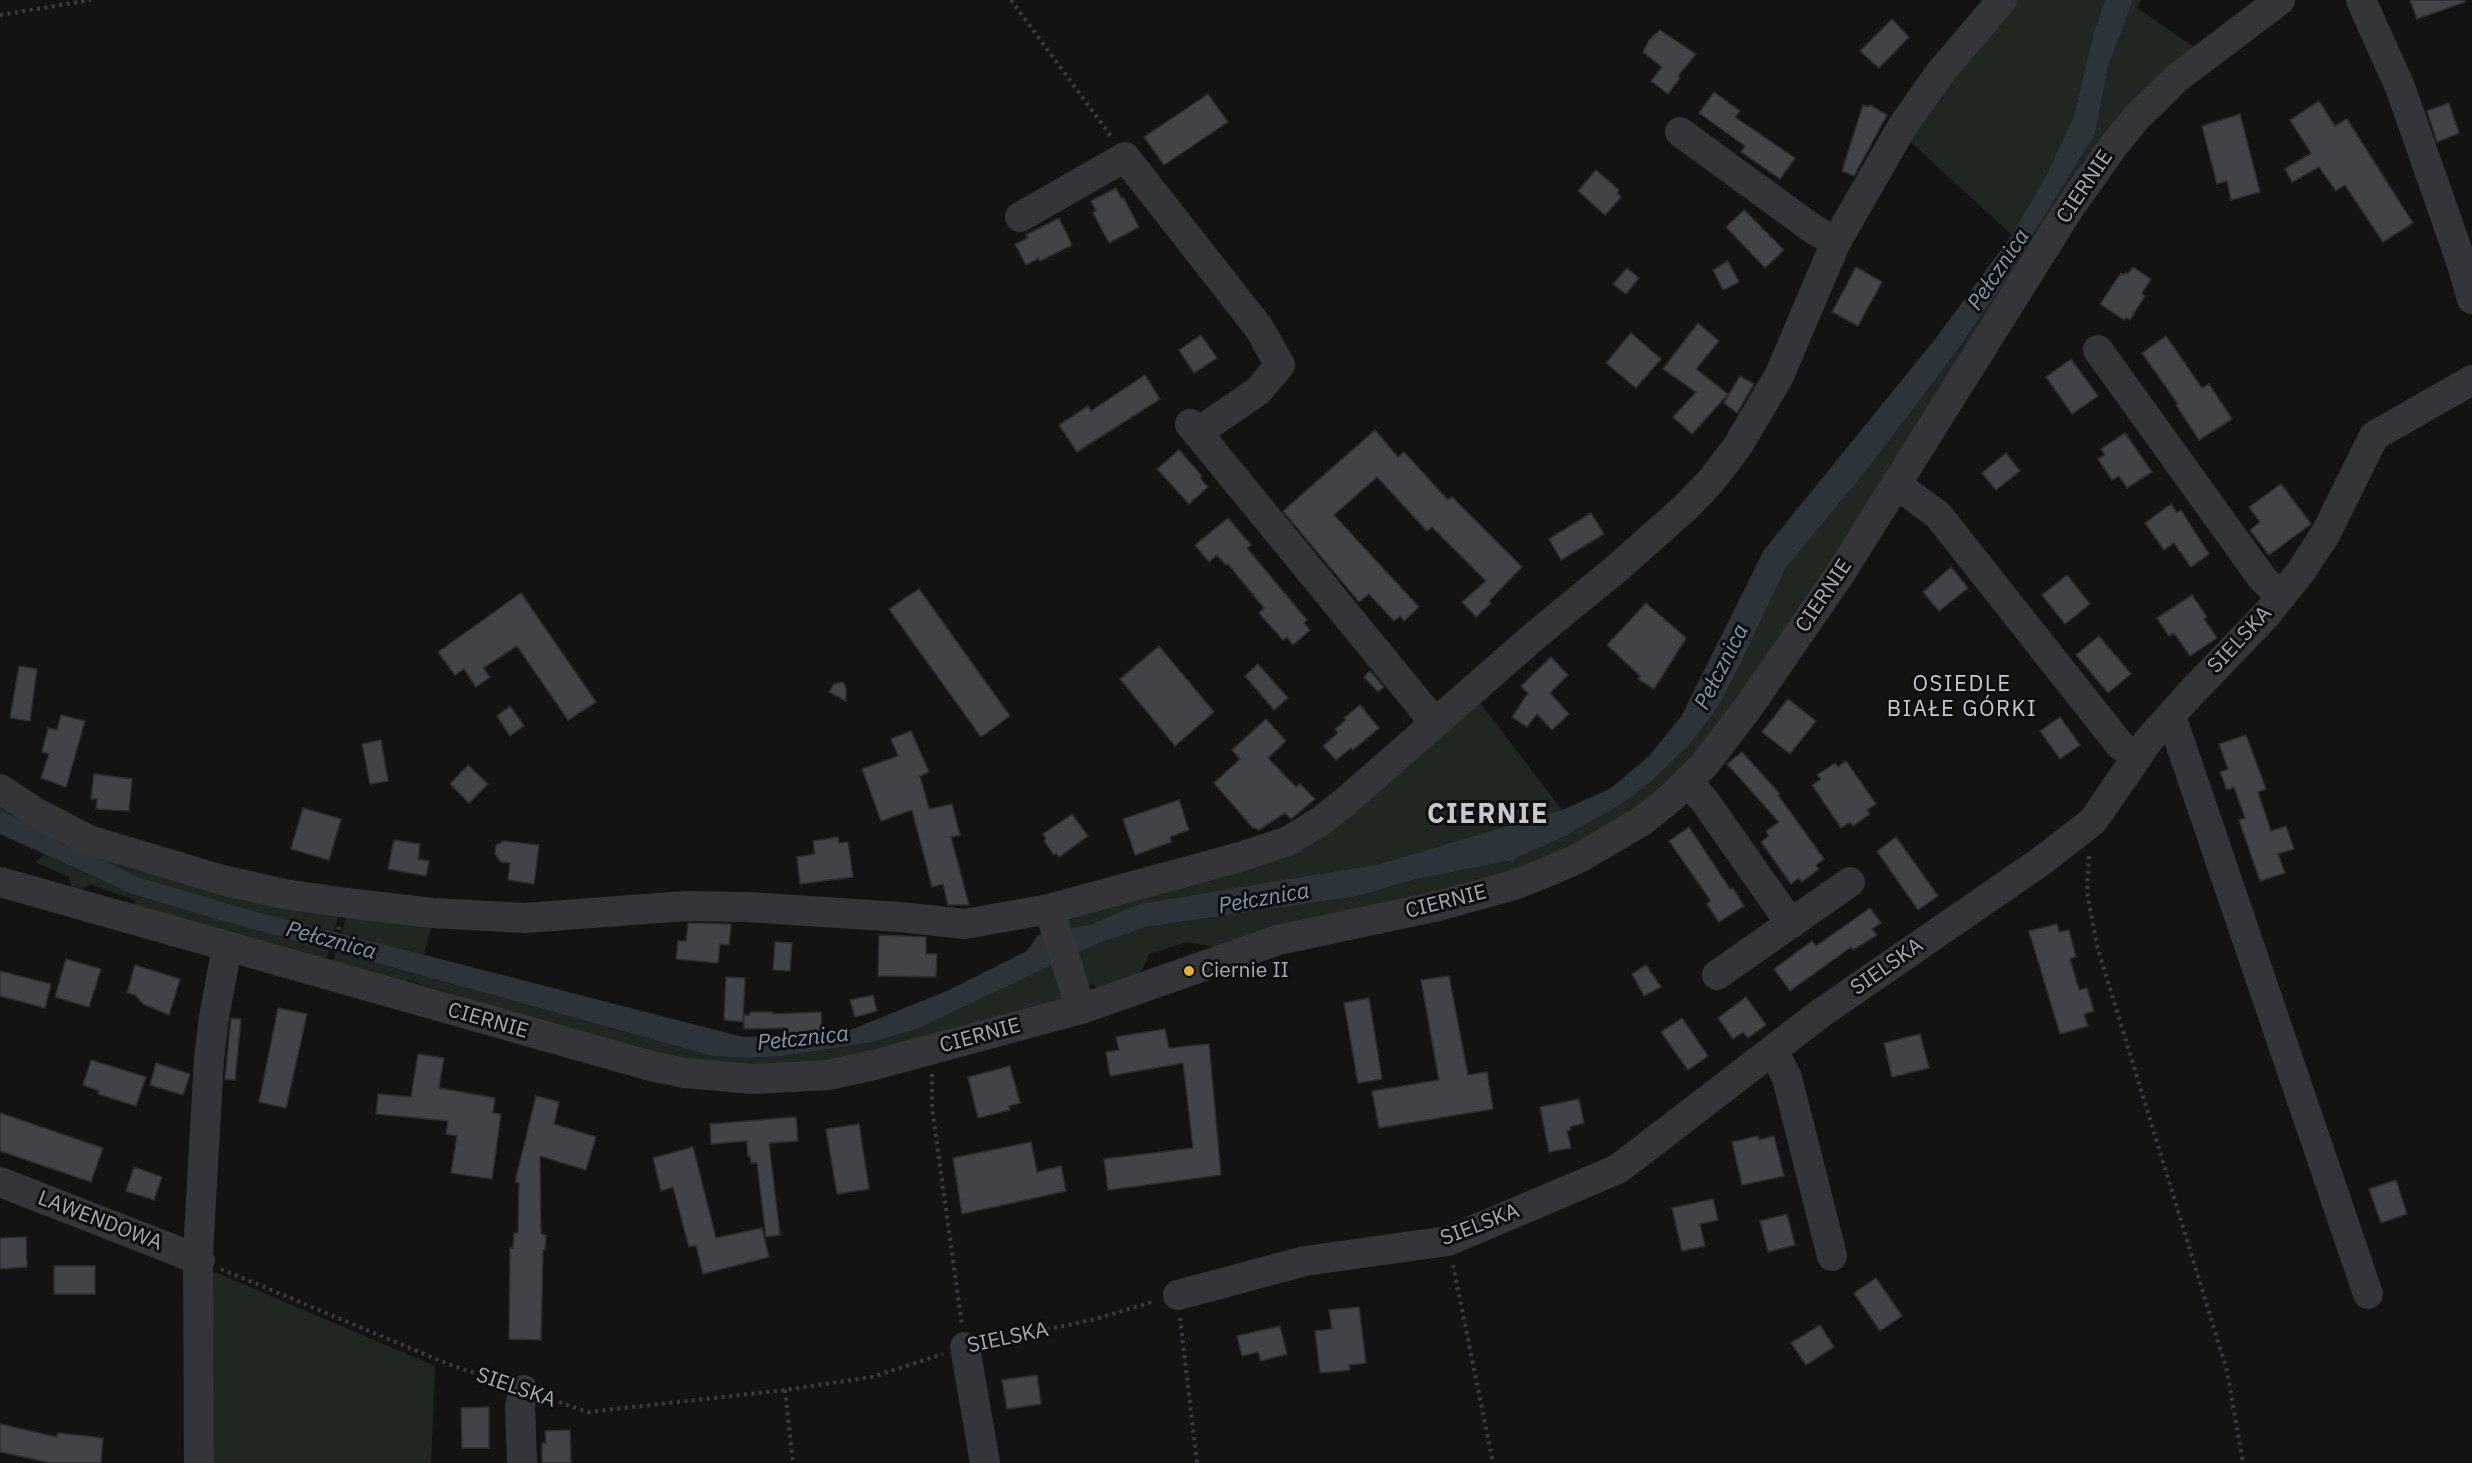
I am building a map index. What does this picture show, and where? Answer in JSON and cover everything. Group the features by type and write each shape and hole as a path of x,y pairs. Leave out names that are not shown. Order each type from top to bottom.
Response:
{"street":[{"path":"0,789 35,812 89,840 222,879 284,894 400,910 525,918 685,906 748,907 900,917 965,924 1053,919 1288,841 1329,814 1678,515 1711,481 1737,447 1779,376 1836,242 1902,127 1940,73 2002,0"},
{"name":"CIERNIE","path":"0,882 584,1048 685,1073 729,1079 805,1077 873,1065 1081,1009 1278,940 1438,906 1514,885 1579,858 1641,821 1704,765 1747,709 1840,573 2070,207 2114,145 2137,117 2177,78 2280,0"},
{"path":"2361,0 2400,87 2461,261 2472,299"},
{"path":"1680,132 1813,229 1836,242"},
{"path":"1020,217 1125,157 1259,328 1280,365 1258,391 1194,428 1435,723"},
{"path":"2098,350 2262,578 2280,596"},
{"name":"SIELSKA","path":"1178,1295 1305,1261 1448,1241 1618,1169 1821,1013 2040,862 2093,821 2136,756 2266,615 2302,570 2326,533 2374,436 2472,380"},
{"path":"1896,484 1938,515 2120,745 2136,756"},
{"path":"2171,716 2368,1294"},
{"path":"1687,782 1704,800 1791,924"},
{"path":"1717,975 1850,882"},
{"path":"1053,919 1081,1009"},
{"path":"199,1463 200,1260 198,1254 209,1058 227,947"},
{"path":"1773,1050 1786,1078 1832,1256"},
{"name":"LAWENDOWA","path":"0,1182 200,1260"},
{"path":"965,1347 985,1463"},
{"path":"522,1463 520,1407 524,1390"}],"path":[{"path":"0,15 91,0"},
{"path":"1011,0 1125,157"},
{"path":"2093,821 2087,891 2097,946 2227,1371 2243,1463"},
{"path":"331,954 339,928"},
{"path":"930,1050 932,1107 965,1347"},
{"path":"1448,1241 1493,1463"},
{"name":"SIELSKA","path":"200,1260 332,1313 448,1364 588,1412 785,1390 872,1377 965,1347 1096,1319 1178,1295"},
{"path":"1178,1295 1197,1463"},
{"path":"785,1390 794,1463"}],"shaded area":[{"path":"2011,0 2105,0 2094,32 2074,116 2047,174 2012,235 1905,137"},
{"path":"2133,0 2141,0 2137,8 2194,47 1779,649 1667,790 1546,864 1225,949 1187,942 1149,954 1140,975 1108,987 1097,987 1085,982 1073,955 1094,945 1146,927 1358,896 1416,879 1508,861 1513,863 1516,858 1566,836 1623,803 1653,780 1691,743 1719,705 1785,569 1873,462 1958,349 1999,290 2078,162 2095,133 2108,67"},
{"path":"1478,700 1562,810 1379,864 1140,904 1092,924 1064,930 1065,916 1082,908 1306,848"},
{"path":"0,797 339,914 334,931 250,910 138,877 6,815 0,810"},
{"path":"44,855 132,894 329,950 325,963 134,911 135,900 89,884 82,890 72,887 69,877 35,862"},
{"path":"346,918 433,920 424,955 341,933"},
{"path":"335,952 713,1056 747,1058 783,1056 873,1042 917,1029 1058,962 1063,997 1058,1003 872,1056 783,1067 687,1061 465,1006 459,996 408,980 398,987 333,968"},
{"path":"205,1268 435,1366 431,1463 206,1463"}],"water":[{"name":"Pełcznica","path":"2105,0 2133,0 2108,67 2095,134 1999,290 1958,349 1873,462 1785,569 1719,705 1691,743 1653,780 1623,803 1566,836 1516,858 1513,863 1508,861 1416,879 1358,896 1146,927 1094,945 917,1029 873,1042 783,1056 747,1058 713,1056 132,894 0,834 0,810 138,877 250,910 743,1037 843,1033 949,990 1027,951 1038,935 1092,924 1139,904 1379,864 1562,810 1610,789 1649,756 1681,717 1764,550 1936,338 2012,235 2047,174 2074,116 2094,32"}],"building":[{"path":"2410,0 2464,0 2465,2 2417,19"},
{"path":"1892,19 1909,37 1879,68 1860,51"},
{"path":"1660,30 1696,54 1678,76 1680,78 1668,94 1651,81 1662,67 1643,52 1649,40"},
{"path":"1714,92 1740,111 1735,117 1795,158 1780,179 1741,152 1745,146 1699,113"},
{"path":"1208,94 1228,122 1164,165 1144,137"},
{"path":"2319,101 2335,126 2347,119 2413,223 2383,242 2345,185 2336,191 2319,167 2292,182 2285,169 2311,153 2290,120"},
{"path":"2449,103 2459,133 2437,142 2427,111"},
{"path":"1863,105 1868,107 1870,105 1887,115 1854,176 1842,171"},
{"path":"2240,114 2260,192 2231,200 2227,181 2217,184 2202,126"},
{"path":"1596,170 1619,190 1617,193 1621,197 1605,215 1578,191"},
{"path":"1116,188 1139,227 1109,243 1093,213 1096,211 1091,201"},
{"path":"1744,210 1784,250 1765,268 1726,227"},
{"path":"1059,218 1072,245 1040,261 1039,258 1026,265 1015,244 1028,238 1026,235"},
{"path":"1728,261 1739,282 1723,290 1713,270"},
{"path":"1856,267 1882,282 1858,326 1832,312"},
{"path":"2133,267 2151,279 2142,293 2145,296 2130,320 2126,317 2124,320 2100,304 2121,273 2128,274"},
{"path":"1627,268 1639,278 1626,294 1613,284"},
{"path":"1698,323 1719,341 1696,369 1728,394 1692,434 1673,417 1696,392 1663,369"},
{"path":"1631,333 1661,359 1636,388 1606,363"},
{"path":"1201,335 1217,358 1194,373 1179,350"},
{"path":"2166,336 2202,388 2209,384 2232,419 2199,440 2176,405 2178,404 2142,353"},
{"path":"2071,359 2098,396 2072,414 2046,377"},
{"path":"1145,375 1160,399 1077,452 1059,425 1088,406 1091,411"},
{"path":"1740,376 1754,384 1737,413 1724,403"},
{"path":"1375,430 1398,457 1404,452 1448,500 1452,497 1522,567 1476,617 1462,602 1486,581 1432,527 1427,531 1377,477 1334,515 1419,607 1404,621 1400,616 1394,621 1369,594 1359,602 1283,511"},
{"path":"2125,433 2152,472 2127,488 2119,476 2112,480 2098,459 2105,455 2101,449"},
{"path":"1179,450 1202,476 1200,478 1208,487 1189,504 1157,469"},
{"path":"2006,453 2020,471 1996,490 1982,473"},
{"path":"2281,484 2311,524 2269,555 2250,530 2260,522 2249,507"},
{"path":"2171,504 2177,513 2181,510 2209,554 2191,567 2174,543 2164,550 2145,523"},
{"path":"1591,513 1604,534 1561,560 1549,539"},
{"path":"1228,518 1251,545 1247,548 1307,620 1304,623 1310,630 1293,645 1287,637 1283,640 1259,613 1264,608 1228,564 1226,565 1217,555 1209,562 1195,545"},
{"path":"1951,567 1968,588 1939,611 1923,592"},
{"path":"2067,575 2090,604 2065,624 2042,595"},
{"path":"919,589 1010,716 981,737 889,609"},
{"path":"521,593 596,702 568,720 517,646 483,668 490,677 476,687 464,669 455,675 438,652"},
{"path":"2192,595 2207,617 2204,619 2217,638 2190,656 2174,633 2169,636 2157,618"},
{"path":"1646,603 1686,638 1654,689 1638,679 1640,676 1607,645"},
{"path":"2099,636 2131,674 2108,693 2076,655"},
{"path":"1159,646 1214,712 1175,746 1120,679"},
{"path":"1551,657 1568,675 1550,693 1569,714 1552,730 1537,714 1527,727 1512,717 1528,693 1521,686"},
{"path":"1258,664 1288,698 1274,710 1245,676"},
{"path":"19,666 37,669 30,721 10,718"},
{"path":"1370,671 1384,687 1378,692 1364,677"},
{"path":"843,682 846,688 846,701 829,692 834,684"},
{"path":"1788,699 1816,721 1790,754 1762,732"},
{"path":"1360,705 1379,728 1353,750 1351,748 1336,760 1323,746 1338,733 1335,729 1346,720 1344,718"},
{"path":"510,706 524,726 510,736 497,716"},
{"path":"61,715 85,721 66,787 41,778 49,754 42,752 48,728 57,730"},
{"path":"2060,717 2080,745 2060,759 2040,731"},
{"path":"1266,719 1286,741 1268,758 1296,787 1300,784 1315,799 1291,819 1285,813 1259,830 1252,827 1214,783 1240,759 1232,750"},
{"path":"911,731 929,772 920,776 929,809 952,804 960,835 951,837 969,905 948,905 943,884 932,887 912,810 881,821 862,769 898,756 891,739"},
{"path":"2246,735 2266,789 2258,792 2271,831 2286,826 2294,849 2278,854 2285,873 2260,881 2239,820 2245,818 2234,787 2227,790 2220,772 2228,769 2219,744"},
{"path":"381,740 388,781 370,784 362,744"},
{"path":"1742,752 1780,794 1778,795 1824,859 1816,865 1819,869 1802,882 1799,878 1791,884 1761,842 1769,836 1766,831 1779,822 1727,764"},
{"path":"1846,761 1876,804 1867,810 1870,814 1853,826 1850,822 1841,828 1812,785 1821,779 1817,775 1835,763 1838,767"},
{"path":"468,765 488,784 469,803 450,784"},
{"path":"94,774 132,779 129,811 96,809 97,799 91,799"},
{"path":"1179,800 1189,830 1170,837 1171,842 1135,855 1123,819"},
{"path":"303,808 341,819 329,860 291,849"},
{"path":"1072,814 1088,836 1059,857 1056,853 1054,855 1044,841 1046,839 1043,834"},
{"path":"1689,827 1744,906 1719,922 1707,904 1711,901 1669,841"},
{"path":"838,837 839,843 848,842 853,877 800,884 797,857 815,854 813,841"},
{"path":"1896,837 1938,896 1918,910 1877,851"},
{"path":"394,840 420,844 418,859 429,861 426,876 388,869"},
{"path":"504,841 539,845 534,884 508,880 510,863 501,862 495,854 496,845"},
{"path":"1870,908 1881,923 1872,929 1877,935 1853,950 1851,947 1790,991 1774,969 1812,941 1816,946"},
{"path":"688,923 731,924 729,945 720,944 718,963 676,959 678,941 686,941"},
{"path":"2057,924 2059,932 2069,930 2076,957 2070,959 2079,990 2087,988 2094,1011 2084,1014 2088,1026 2060,1034 2029,931"},
{"path":"879,935 926,937 926,954 937,954 936,977 878,976"},
{"path":"775,942 792,943 790,971 773,970"},
{"path":"66,959 101,969 89,1007 55,997"},
{"path":"135,965 180,979 169,1015 143,1004 135,995 127,993"},
{"path":"1646,965 1661,987 1644,996 1632,974"},
{"path":"0,971 51,984 45,1008 0,996"},
{"path":"1449,976 1468,1075 1487,1072 1493,1109 1379,1128 1372,1091 1439,1080 1421,980"},
{"path":"726,977 745,978 743,1022 724,1020"},
{"path":"873,995 877,1011 855,1017 850,1000"},
{"path":"1746,997 1766,1025 1748,1038 1743,1032 1733,1039 1718,1018"},
{"path":"1369,998 1382,1079 1358,1083 1344,1003"},
{"path":"278,1008 307,1014 286,1108 259,1102"},
{"path":"750,1012 773,1012 773,1014 821,1012 822,1032 786,1033 786,1028 744,1029 744,1015 750,1015"},
{"path":"231,1018 241,1019 235,1080 225,1079"},
{"path":"1682,1018 1708,1056 1688,1070 1661,1032"},
{"path":"1165,1029 1169,1048 1209,1044 1221,1175 1108,1190 1104,1159 1193,1148 1183,1063 1110,1076 1106,1052 1119,1050 1116,1037"},
{"path":"1920,1034 1929,1068 1892,1077 1884,1043"},
{"path":"418,1054 444,1058 439,1088 495,1098 493,1113 501,1114 492,1179 451,1173 457,1136 446,1134 448,1121 376,1114 378,1094 411,1097"},
{"path":"91,1060 146,1077 136,1106 98,1094 99,1091 83,1085"},
{"path":"156,1063 190,1074 183,1095 150,1085"},
{"path":"1010,1066 1020,1103 1009,1106 1010,1110 978,1118 968,1077"},
{"path":"536,1096 559,1102 554,1124 596,1137 586,1170 540,1156 541,1234 546,1235 545,1250 543,1250 541,1340 509,1339 510,1248 513,1248 514,1233 518,1233 519,1183 515,1182"},
{"path":"1579,1099 1584,1123 1570,1127 1571,1130 1567,1131 1571,1148 1549,1152 1540,1107"},
{"path":"0,1113 103,1148 91,1182 0,1151"},
{"path":"796,1117 798,1141 769,1143 780,1235 766,1237 757,1163 751,1163 747,1141 711,1144 710,1124"},
{"path":"859,1124 869,1189 837,1194 826,1129"},
{"path":"1758,1136 1759,1140 1774,1136 1784,1176 1742,1185 1732,1142"},
{"path":"1031,1142 1037,1172 1061,1166 1066,1191 962,1214 953,1158"},
{"path":"693,1147 716,1238 762,1228 769,1257 703,1274 696,1245 689,1247 673,1187 661,1191 653,1158"},
{"path":"134,1167 162,1177 154,1200 126,1191"},
{"path":"2396,1180 2407,1214 2381,1223 2369,1189"},
{"path":"1713,1199 1718,1220 1700,1224 1705,1246 1682,1251 1672,1208"},
{"path":"1787,1214 1795,1245 1768,1252 1760,1221"},
{"path":"26,1237 27,1267 0,1269 0,1238"},
{"path":"54,1266 95,1266 95,1294 54,1294"},
{"path":"1876,1278 1902,1316 1880,1331 1854,1293"},
{"path":"1359,1307 1366,1363 1349,1365 1350,1370 1320,1373 1315,1331 1332,1329 1329,1310"},
{"path":"1820,1325 1834,1347 1806,1365 1791,1343"},
{"path":"1280,1326 1287,1354 1261,1361 1258,1352 1242,1356 1237,1336"},
{"path":"1037,1375 1041,1404 1007,1409 1002,1380"},
{"path":"489,1407 489,1448 462,1448 461,1408"},
{"path":"0,1424 57,1437 58,1433 103,1438 101,1463 51,1463 0,1452"},
{"path":"570,1430 571,1463 542,1463 542,1443 546,1443 545,1431"}],"place":[{"name":"Ciernie II","path":"1189,971"}],"district":[{"name":"OSIEDLE BIAŁE GÓRKI","path":"1962,698"},
{"name":"CIERNIE","path":"1488,815"}]}
